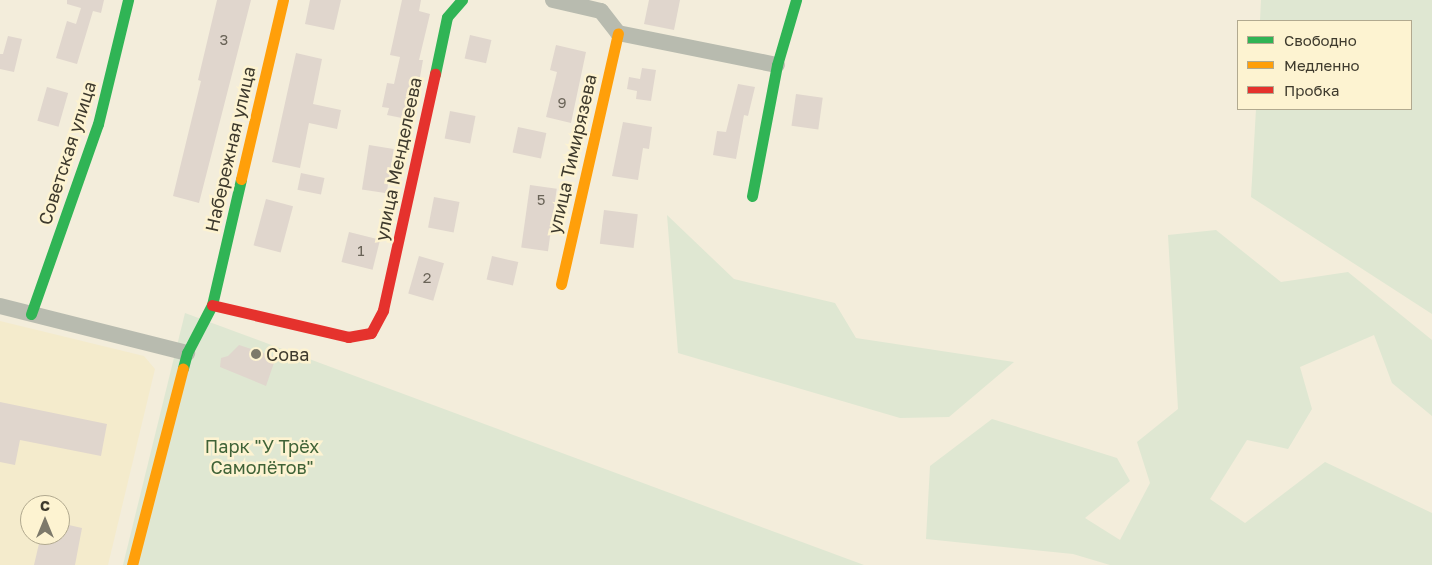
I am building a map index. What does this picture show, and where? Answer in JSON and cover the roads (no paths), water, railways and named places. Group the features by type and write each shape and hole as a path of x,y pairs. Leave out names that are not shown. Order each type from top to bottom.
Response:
{"street":[{"name":"Советская улица","path":"31,314 98,124 128,0"},
{"name":"Набережная улица","path":"132,565 187,353 212,306 283,0"},
{"name":"улица Менделеева","path":"212,306 348,337 371,333 383,310 447,17 462,0"},
{"path":"553,0 601,10 618,33 777,65"},
{"path":"752,196 777,65 796,0"},
{"name":"улица Тимирязева","path":"561,284 618,33"},
{"path":"0,306 187,353"}],"place":[{"name":"Сова","path":"256,354"}],"park label":[{"name":"Парк \"У Трёх Самолётов\"","path":"262,457"}]}
